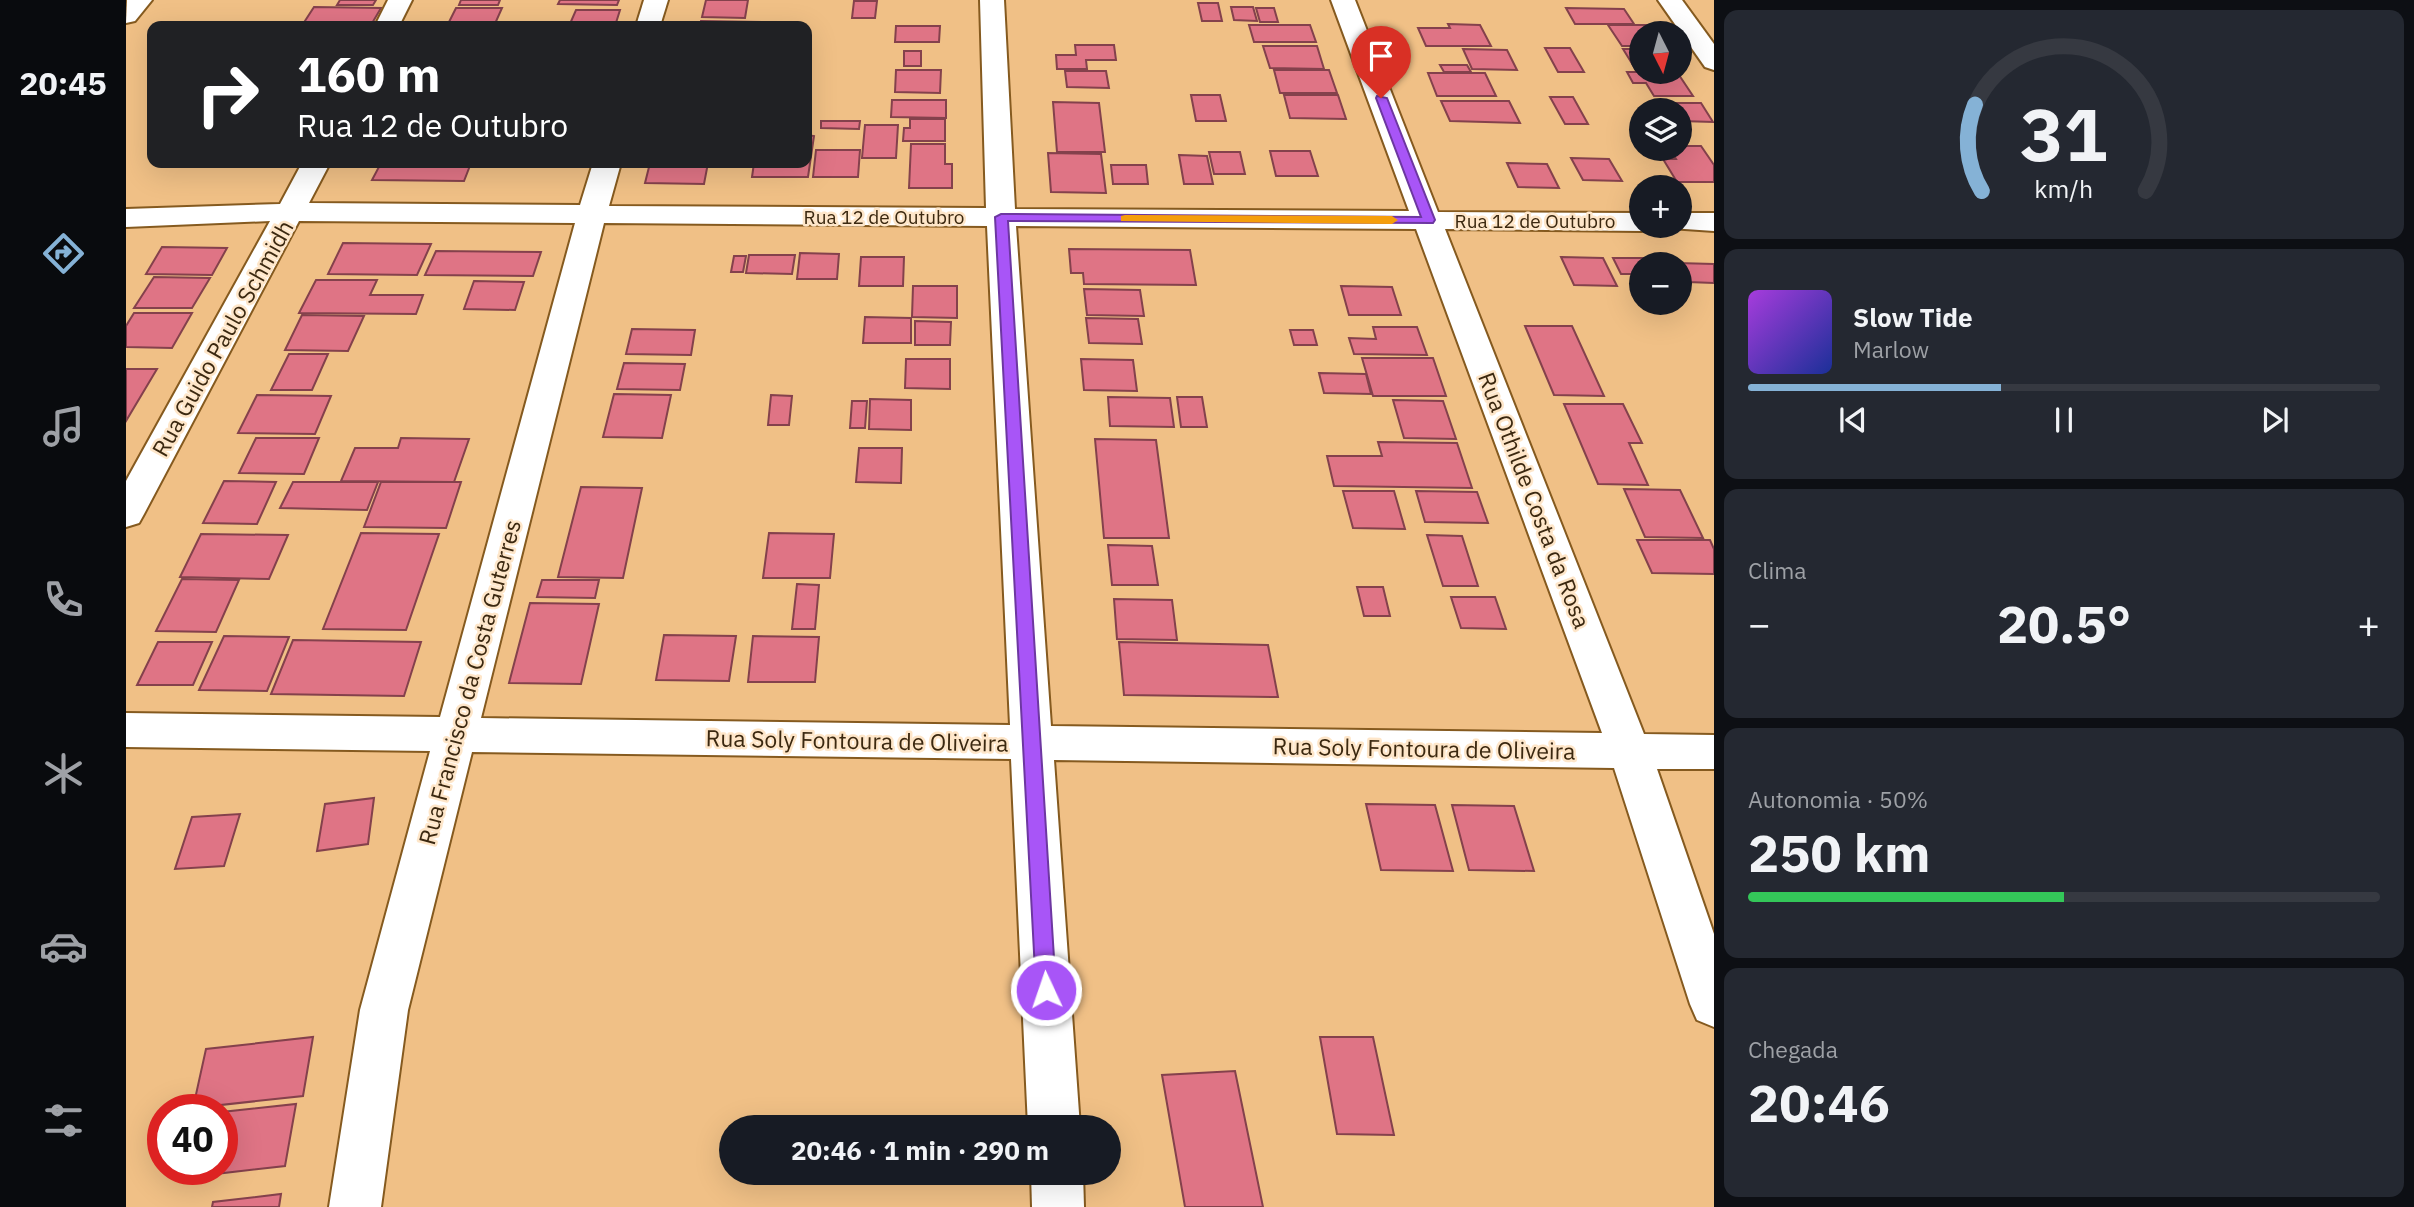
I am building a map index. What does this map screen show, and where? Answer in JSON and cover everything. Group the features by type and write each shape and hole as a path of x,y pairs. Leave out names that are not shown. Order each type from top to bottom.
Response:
{"street":[{"path":"126,16 141,0"},
{"path":"390,21 400,0"},
{"path":"650,21 656,0"},
{"path":"992,0 1001,217 1053,1115"},
{"name":"Rua Othilde Costa da Rosa","path":"1343,0 1630,751 1714,1004"},
{"path":"1670,0 1714,62"},
{"name":"Rua Guido Paulo Schmidh","path":"126,513 313,168"},
{"name":"Rua Francisco da Costa Guterres","path":"355,1207 384,1010 605,168"},
{"name":"Rua 12 de Outubro","path":"126,218 290,212 1629,222"},
{"path":"1692,222 1714,222"},
{"name":"Rua Soly Fontoura de Oliveira","path":"126,730 1714,752"},
{"path":"1057,1185 1059,1207"}],"building":[{"path":"340,0 376,0 373,5 337,5"},
{"path":"461,0 500,0 498,5 459,5"},
{"path":"560,0 619,0 617,5 558,4"},
{"path":"706,0 748,0 745,18 702,17"},
{"path":"854,1 877,1 875,18 852,18"},
{"path":"1198,3 1218,3 1222,21 1202,21"},
{"path":"314,7 381,8 373,21 305,21"},
{"path":"1231,7 1253,7 1257,21 1234,20"},
{"path":"456,8 502,8 496,21 450,21"},
{"path":"1256,8 1274,8 1278,22 1260,22"},
{"path":"1566,8 1624,9 1632,21 1629,21 1629,24 1575,24"},
{"path":"576,10 620,10 617,21 571,21"},
{"path":"1448,24 1480,25 1491,46 1426,46 1418,28 1450,28"},
{"path":"1249,25 1310,25 1316,42 1254,42"},
{"path":"1608,25 1629,25 1629,46 1622,46"},
{"path":"896,26 940,26 939,42 895,42"},
{"path":"1075,45 1114,45 1116,60 1086,60 1087,69 1057,69 1056,55 1076,55"},
{"path":"1263,46 1317,46 1324,69 1270,68"},
{"path":"1545,48 1570,48 1584,72 1558,72"},
{"path":"1463,49 1507,50 1517,70 1472,69"},
{"path":"904,51 921,51 921,66 904,66"},
{"path":"1440,65 1467,65 1471,72 1444,72"},
{"path":"896,70 941,70 940,93 895,92"},
{"path":"1274,70 1329,70 1337,93 1280,93"},
{"path":"1065,71 1106,71 1109,88 1067,87"},
{"path":"1428,73 1485,73 1496,96 1437,96"},
{"path":"1647,84 1685,84 1693,96 1654,96"},
{"path":"1191,95 1220,95 1226,121 1196,121"},
{"path":"1284,95 1338,95 1346,119 1290,118"},
{"path":"1550,97 1573,97 1588,124 1565,124"},
{"path":"892,100 946,100 946,118 891,117"},
{"path":"1441,101 1509,101 1520,123 1450,121"},
{"path":"1053,102 1099,103 1105,152 1057,152"},
{"path":"1692,103 1701,103 1713,122 1692,121"},
{"path":"910,119 945,119 945,141 903,141 904,128 910,128"},
{"path":"821,121 860,121 859,129 821,128"},
{"path":"865,125 898,125 896,158 862,158"},
{"path":"911,144 945,144 945,164 952,164 952,188 909,188"},
{"path":"1692,146 1701,146 1714,165 1714,182 1692,182 1692,175 1673,175 1664,161 1692,161"},
{"path":"816,150 860,150 858,177 813,177"},
{"path":"1270,151 1310,151 1318,176 1276,176"},
{"path":"1209,152 1240,152 1245,174 1214,174"},
{"path":"1048,153 1101,154 1106,193 1051,192"},
{"path":"1179,155 1207,156 1213,184 1184,184"},
{"path":"1571,158 1609,159 1622,181 1583,180"},
{"path":"1507,163 1547,164 1559,188 1518,187"},
{"path":"1111,165 1146,165 1148,184 1113,184"},
{"path":"378,168 469,168 464,181 372,180"},
{"path":"649,168 707,168 704,184 645,183"},
{"path":"753,168 809,168 808,177 752,177"},
{"path":"343,243 431,244 417,275 328,274"},
{"path":"162,247 227,248 212,275 146,274"},
{"path":"1069,249 1190,250 1196,285 1084,284 1083,273 1071,273"},
{"path":"436,251 541,252 533,276 425,275"},
{"path":"800,253 839,254 837,279 797,279"},
{"path":"749,255 795,255 792,274 746,273"},
{"path":"734,256 746,256 743,272 731,272"},
{"path":"861,257 904,257 903,286 859,286"},
{"path":"1561,257 1603,258 1617,286 1574,285"},
{"path":"1613,258 1629,258 1629,274 1621,274"},
{"path":"1692,263 1714,264 1714,283 1692,282"},
{"path":"154,277 210,278 192,308 134,308"},
{"path":"316,280 377,280 370,295 423,295 416,314 299,313"},
{"path":"474,281 524,282 515,310 464,309"},
{"path":"913,286 957,286 957,318 912,317"},
{"path":"1341,286 1392,287 1401,315 1349,315"},
{"path":"1084,289 1140,290 1144,316 1087,315"},
{"path":"134,313 192,313 172,348 126,347 126,326"},
{"path":"302,315 364,316 348,351 285,350"},
{"path":"865,317 911,318 911,343 863,343"},
{"path":"1086,318 1138,319 1142,344 1089,343"},
{"path":"915,321 951,322 950,345 915,345"},
{"path":"1525,326 1572,326 1604,396 1554,395"},
{"path":"1373,327 1417,327 1427,355 1354,354 1349,338 1376,339"},
{"path":"632,329 695,330 691,355 626,354"},
{"path":"1290,330 1313,330 1317,345 1294,345"},
{"path":"289,354 328,354 312,390 271,390"},
{"path":"1362,358 1433,358 1446,396 1373,396"},
{"path":"906,359 950,359 950,389 905,388"},
{"path":"1081,359 1133,360 1137,391 1084,390"},
{"path":"624,363 685,364 680,390 617,389"},
{"path":"126,369 157,369 126,421"},
{"path":"1319,373 1366,374 1371,394 1324,393"},
{"path":"614,394 671,395 662,438 603,437"},
{"path":"257,395 331,396 315,434 238,433"},
{"path":"771,395 792,396 789,425 768,425"},
{"path":"1108,397 1170,398 1174,427 1110,426"},
{"path":"1177,397 1202,397 1207,427 1181,427"},
{"path":"870,399 911,400 911,430 869,429"},
{"path":"1393,400 1443,401 1456,439 1404,438"},
{"path":"852,401 867,401 865,428 850,428"},
{"path":"1564,404 1623,404 1642,443 1629,443 1648,485 1598,484"},
{"path":"256,438 319,438 304,474 239,473"},
{"path":"401,438 469,439 454,482 341,481 355,448 398,448"},
{"path":"1095,439 1156,440 1169,538 1104,538"},
{"path":"1378,442 1457,443 1472,488 1334,486 1327,456 1382,456"},
{"path":"859,448 902,448 901,483 856,482"},
{"path":"224,481 276,482 257,524 203,523"},
{"path":"293,482 378,482 367,510 280,508"},
{"path":"381,482 461,482 446,528 364,527"},
{"path":"581,487 642,488 623,578 558,577"},
{"path":"1624,489 1680,490 1703,538 1645,537"},
{"path":"1343,491 1394,491 1405,529 1353,528"},
{"path":"1416,491 1477,492 1488,523 1425,522"},
{"path":"361,533 439,534 406,630 323,629"},
{"path":"769,533 834,534 830,578 763,578"},
{"path":"201,534 288,535 269,579 180,577"},
{"path":"1427,535 1462,536 1478,586 1443,586"},
{"path":"1637,540 1710,540 1714,549 1714,574 1652,573"},
{"path":"1108,545 1152,546 1158,585 1112,585"},
{"path":"182,579 239,580 216,632 156,631"},
{"path":"542,580 599,580 595,598 537,597"},
{"path":"797,584 819,585 815,629 792,629"},
{"path":"1357,587 1383,587 1390,616 1364,616"},
{"path":"1451,597 1495,597 1506,629 1461,628"},
{"path":"1114,599 1172,600 1177,640 1117,639"},
{"path":"530,603 599,604 581,684 509,683"},
{"path":"664,635 736,636 729,681 656,680"},
{"path":"224,636 289,637 267,691 199,690"},
{"path":"753,636 819,637 815,682 748,682"},
{"path":"293,640 421,642 404,696 271,694"},
{"path":"158,642 212,642 193,685 137,685"},
{"path":"1119,642 1268,645 1278,697 1124,695"},
{"path":"374,798 368,844 317,851 325,804"},
{"path":"1366,804 1435,805 1453,871 1381,870"},
{"path":"1452,805 1514,806 1534,871 1469,870"},
{"path":"240,814 224,866 175,869 192,817"},
{"path":"313,1037 303,1096 238,1103 238,1094 196,1094 206,1049"},
{"path":"1320,1037 1373,1037 1394,1135 1337,1134"},
{"path":"1235,1071 1263,1207 1185,1207 1162,1075"},
{"path":"296,1104 285,1166 238,1171 238,1110"},
{"path":"281,1194 279,1207 212,1207 213,1202"}],"slow traffic":[{"path":"1125,218 1392,220"}],"route":[{"path":"1046,990 1001,217 1429,220 1381,98"}]}
